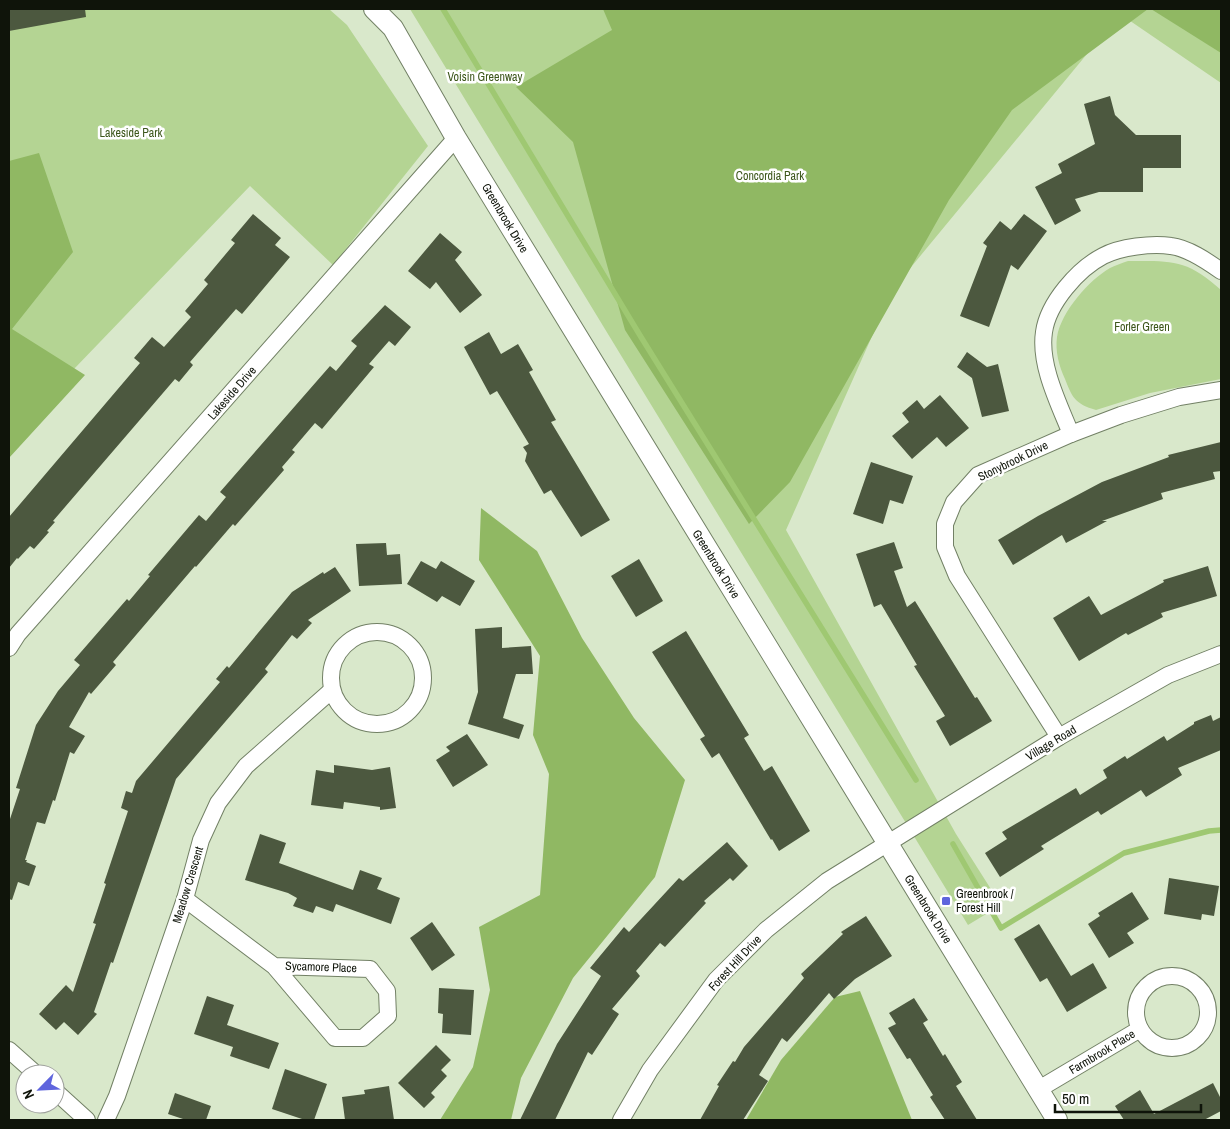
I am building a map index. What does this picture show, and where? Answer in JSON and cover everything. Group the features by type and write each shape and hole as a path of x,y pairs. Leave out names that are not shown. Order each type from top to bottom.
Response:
{"street":[{"name":"Greenbrook Drive","path":"374,9 393,28 456,138 1039,1089 1056,1120"},
{"name":"Lakeside Drive","path":"9,648 24,628 456,138"},
{"path":"1071,434 1052,387 1044,348 1044,332 1051,308 1065,290 1084,270 1103,256 1119,250 1140,246 1171,246 1204,259 1221,271"},
{"name":"Stonybrook Drive","path":"1059,737 957,576 945,547 945,524 954,502 978,476 1071,434 1121,415 1179,397 1221,390"},
{"path":"383,631 398,636 414,650 422,664 423,680 420,695 412,708 403,716 388,723 373,724 358,720 339,705 332,690 330,681 332,665 339,650 352,638 366,632 383,631"},
{"name":"Village Road","path":"887,843 1059,737 1168,675 1221,654"},
{"name":"Meadow Crescent","path":"106,1120 117,1096 185,899 201,840 218,803 246,766 332,690"},
{"name":"Forest Hill Drive","path":"622,1120 650,1070 716,980 774,924 827,881 887,843"},
{"name":"Sycamore Place","path":"185,899 274,966 336,1038 363,1038 388,1016 387,990 370,969 274,966"},
{"name":"Farmbrook Place","path":"1177,976 1188,980 1198,987 1204,995 1208,1007 1208,1017 1204,1029 1196,1039 1185,1046 1172,1048 1160,1046 1148,1039 1140,1029 1136,1013 1138,1001 1143,990 1153,981 1164,977 1177,976"},
{"name":"Farmbrook Place","path":"1039,1089 1140,1029"},
{"path":"9,1050 25,1064"},
{"path":"65,1100 88,1120"}],"green space":[{"name":"Lakeside Park","path":"9,9 329,9 347,25 428,146 333,265 250,186 49,395 9,440"},
{"name":"Concordia Park","path":"410,9 1221,9 1221,83 1120,14 893,289 786,530 956,834 1001,905 968,925"},
{"name":"Concordia Park","path":"603,9 1148,9 1012,110 949,200 790,482 749,524 625,330 573,142 516,87 612,30"},
{"path":"1151,9 1221,9 1221,53"},
{"path":"39,153 73,252 12,329 85,375 9,458 9,161"},
{"name":"Forler Green","path":"1128,261 1168,262 1188,267 1198,272 1221,290 1221,379 1150,393 1096,410 1083,405 1075,399 1070,391 1058,358 1057,337 1064,317 1070,307 1093,280 1110,268"},
{"path":"481,508 537,551 582,638 634,718 685,780 655,877 573,978 521,1078 511,1120 440,1120 473,1067 490,990 479,927 540,895 549,774 533,735 540,656 479,560"},
{"path":"860,991 912,1120 746,1120 781,1060 835,997"}],"building":[{"path":"9,9 85,9 86,17 9,31"},
{"path":"1110,96 1115,115 1136,135 1181,135 1181,168 1143,168 1143,192 1099,192 1075,199 1081,211 1055,225 1035,187 1062,173 1058,164 1095,144 1084,104"},
{"path":"253,214 281,238 275,245 290,257 242,314 236,309 190,362 193,365 179,382 175,379 53,521 55,522 47,531 49,532 34,549 30,546 9,568 9,517 140,363 134,358 152,337 164,347 191,317 185,311 208,284 204,280 235,243 231,240"},
{"path":"1024,214 1047,231 1018,270 1011,265 989,327 960,316 987,246 983,243 1000,221 1011,230"},
{"path":"440,233 462,252 455,260 482,295 460,313 436,282 430,289 408,271"},
{"path":"385,305 411,327 395,346 389,341 369,364 374,367 322,429 315,423 292,450 295,452 282,467 284,470 235,526 233,524 195,566 113,662 116,665 91,694 89,692 69,727 85,736 74,754 70,752 55,801 53,800 45,824 37,822 25,860 36,866 29,886 18,882 12,900 9,899 9,822 20,789 16,788 36,725 58,691 80,665 74,660 127,599 129,601 150,576 148,575 199,515 206,521 226,497 220,492 330,366 336,371 357,346 351,341"},
{"path":"489,332 501,354 518,344 533,370 529,372 556,420 551,422 610,520 581,537 551,490 544,494 525,461 527,453 523,447 529,444 497,391 490,395 464,347"},
{"path":"967,352 987,367 998,364 1009,411 982,417 972,378 957,367"},
{"path":"940,395 969,428 946,447 937,437 912,459 892,436 909,422 902,413 917,400 924,409"},
{"path":"1221,442 1221,471 1213,472 1215,479 1161,493 1163,499 1102,521 1107,521 1066,543 1062,535 1013,565 998,540 1102,482 1169,457 1168,455"},
{"path":"871,462 913,476 903,504 890,500 883,524 853,514"},
{"path":"894,542 903,568 894,571 907,607 915,601 975,698 977,697 992,721 950,746 936,721 945,716 914,666 917,665 881,604 874,607 856,554"},
{"path":"386,543 387,555 400,554 402,584 359,586 356,544"},
{"path":"639,559 663,601 636,617 611,576"},
{"path":"421,561 436,569 441,561 475,581 460,606 442,596 437,602 407,584"},
{"path":"1208,566 1217,596 1161,613 1163,617 1128,635 1126,633 1079,661 1053,618 1089,596 1101,615 1164,582 1163,580"},
{"path":"335,567 351,591 308,620 312,623 297,639 292,635 265,669 268,672 176,779 113,963 111,962 94,1012 97,1014 78,1035 64,1022 56,1030 39,1014 66,985 73,992 96,924 93,923 106,884 104,883 128,811 121,808 126,791 132,793 136,781 220,682 216,679 227,666 229,668 292,592 323,572 324,574"},
{"path":"502,627 502,648 531,646 533,674 516,674 503,718 524,725 519,739 468,724 478,692 475,629"},
{"path":"686,631 749,735 744,738 764,771 772,766 810,831 779,851 719,753 712,758 700,739 705,736 652,652"},
{"path":"1211,715 1213,721 1221,717 1221,750 1178,768 1182,775 1146,797 1141,790 1101,815 1098,811 1041,846 1044,849 1000,877 985,853 1007,839 1002,832 1076,788 1080,795 1107,778 1103,770 1125,756 1127,759 1164,736 1167,741 1194,724 1194,722"},
{"path":"467,734 488,765 453,787 436,760 450,751 446,747"},
{"path":"334,765 372,770 390,767 396,808 380,810 380,807 344,802 343,809 311,805 316,770 334,773"},
{"path":"260,834 286,843 279,863 353,890 360,870 382,878 377,889 400,898 391,924 336,904 333,912 316,906 313,913 293,906 297,898 288,893 245,880"},
{"path":"727,842 748,866 733,881 730,878 704,901 706,903 665,947 660,943 636,971 640,976 612,1009 619,1014 592,1055 588,1052 555,1120 520,1120 557,1044 601,976 590,968 624,927 629,932 679,878 683,881"},
{"path":"1169,878 1219,886 1214,916 1202,914 1201,920 1164,914"},
{"path":"1132,892 1149,919 1127,933 1134,943 1109,958 1088,924 1100,916 1098,913"},
{"path":"866,916 892,956 855,979 834,999 829,993 787,1042 782,1038 759,1075 768,1081 743,1120 700,1120 719,1086 717,1085 733,1061 735,1062 744,1047 804,978 801,974 843,934 841,932"},
{"path":"432,922 455,955 432,971 410,938"},
{"path":"1039,924 1071,976 1093,963 1107,988 1067,1012 1047,978 1040,982 1014,939"},
{"path":"439,988 474,990 471,1035 442,1033 443,1014 438,1013"},
{"path":"207,996 234,1005 227,1025 279,1043 269,1069 230,1056 233,1047 194,1034"},
{"path":"914,998 928,1020 923,1023 943,1056 945,1054 962,1082 956,1086 977,1120 945,1120 930,1097 933,1095 910,1058 907,1059 888,1028 896,1024 889,1013"},
{"path":"436,1045 451,1060 441,1070 447,1076 431,1093 435,1097 424,1108 398,1083"},
{"path":"285,1069 327,1084 314,1120 305,1120 272,1109"},
{"path":"1213,1083 1221,1099 1221,1111 1204,1120 1124,1120 1115,1106 1140,1090 1154,1114"},
{"path":"389,1086 394,1120 345,1120 342,1097 365,1094 364,1090"},
{"path":"175,1093 211,1106 206,1120 186,1120 168,1114"}],"waterway":[{"path":"443,9 641,337 916,780"},
{"path":"953,844 1001,928 1124,853 1209,831 1221,830"}],"place":[{"name":"Greenbrook / Forest Hill","path":"946,901"}],"park label":[{"name":"Voisin Greenway","path":"485,77"}]}
